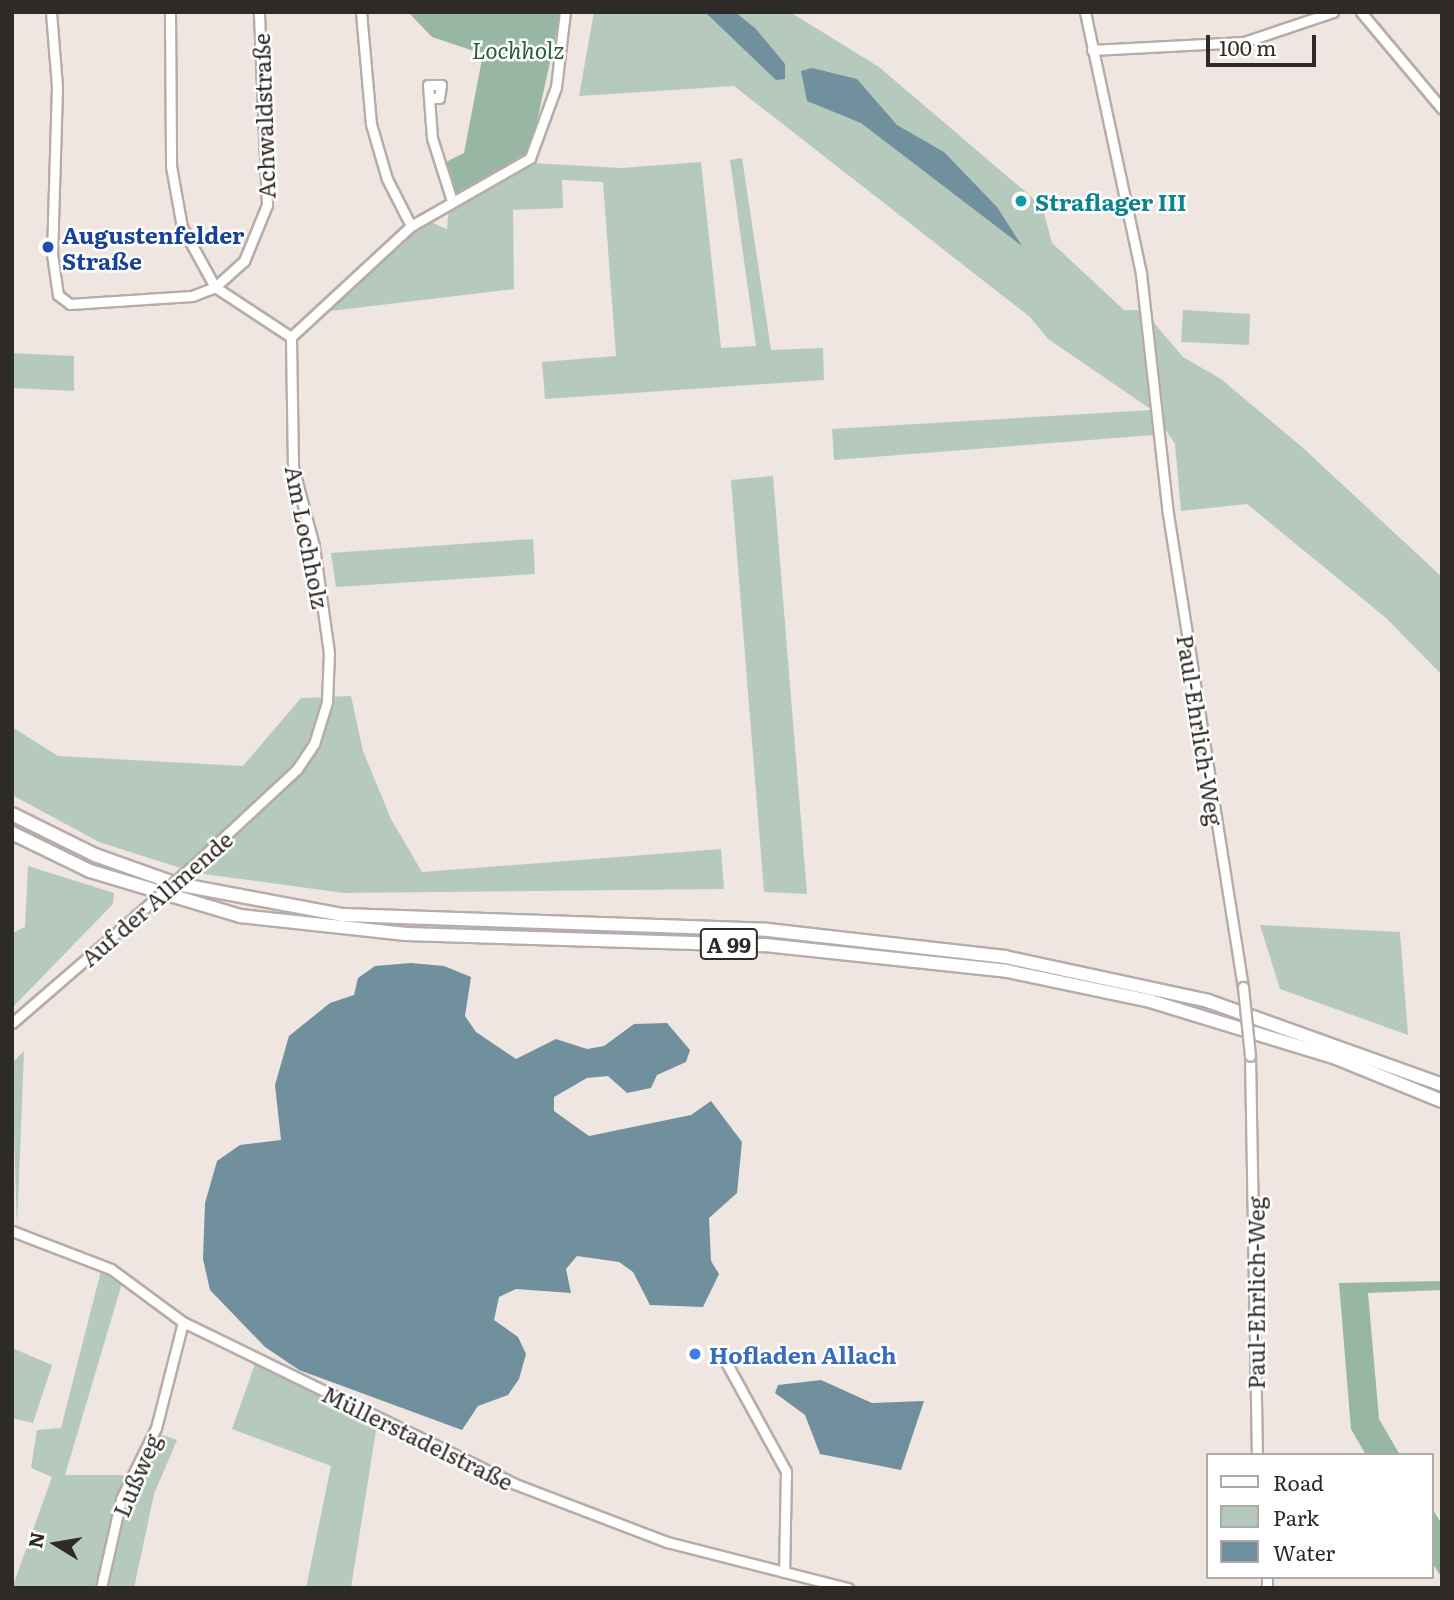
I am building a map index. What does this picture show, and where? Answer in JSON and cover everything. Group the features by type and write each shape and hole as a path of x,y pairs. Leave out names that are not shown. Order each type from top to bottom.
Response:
{"highway":[{"name":"A 99","path":"12,814 95,855 177,884 342,915 768,930 1005,957 1208,1001 1442,1085"},
{"name":"A 99","path":"12,833 90,871 240,916 406,934 765,945 1007,971 1150,1001 1336,1058 1442,1101"}],"street":[{"path":"51,12 57,87 50,214 58,295 70,304 192,296 215,287"},
{"path":"170,12 173,190 190,247 215,287 291,337 411,226 535,152 556,87 565,12"},
{"name":"Achwaldstraße","path":"215,287 254,246 267,205 259,12"},
{"path":"361,12 371,124 387,179 411,226"},
{"name":"Paul-Ehrlich-Weg","path":"1085,12 1141,274 1170,527 1243,987 1250,1056 1257,1453"},
{"path":"1092,50 1244,42 1333,12"},
{"path":"1361,12 1442,109"},
{"path":"429,98 432,138 452,201"},
{"name":"Am Lochholz","path":"291,337 293,467 314,546 329,653 322,720 297,769"},
{"name":"Auf der Allmende","path":"12,1023 196,863 297,769"},
{"name":"Müllerstadelstraße","path":"12,1231 111,1269 183,1322 515,1485 667,1542 848,1588"},
{"name":"Lußweg","path":"102,1588 121,1499 156,1428 183,1322"},
{"path":"721,1353 786,1471 784,1572"}],"green space":[{"name":"Lochholz","path":"408,12 561,12 530,153 457,196 446,162 464,153 483,54 432,37"},
{"path":"594,12 790,12 879,67 1042,206 1052,243 1124,310 1143,310 1183,357 1221,379 1302,447 1442,577 1442,675 1386,618 1247,504 1181,511 1175,444 1154,412 1154,435 834,460 832,429 1152,410 1048,339 1030,317 734,86 579,96"},
{"path":"742,158 771,350 823,348 824,380 545,399 542,362 616,356 603,182 562,180 563,208 513,210 514,289 322,312 407,234 416,216 447,229 449,205 532,163 621,168 701,162 721,348 756,346 730,160"},
{"path":"1183,310 1250,314 1249,345 1181,342"},
{"path":"12,353 74,356 74,391 12,388"},
{"path":"773,476 807,894 764,892 731,480"},
{"path":"533,539 535,574 336,587 331,553"},
{"path":"351,696 363,751 391,819 422,872 721,849 724,889 344,893 196,873 99,842 12,795 12,727 58,756 243,766 301,698"},
{"path":"28,866 114,893 113,904 12,1008 12,933 25,927"},
{"path":"1260,925 1400,932 1408,1035 1280,989"},
{"path":"24,1051 17,1228 12,1063"},
{"path":"102,1267 123,1280 65,1475 130,1475 99,1588 12,1588 52,1477 31,1468 37,1430 61,1428"},
{"path":"1442,1281 1442,1290 1368,1293 1379,1419 1399,1453 1365,1453 1351,1429 1339,1283"},
{"path":"12,1348 52,1365 33,1423 12,1418"},
{"path":"256,1361 377,1424 351,1588 306,1588 331,1466 232,1429"},
{"path":"159,1434 177,1440 154,1494 134,1588 105,1588 128,1490"},
{"path":"1433,1510 1442,1524 1442,1578 1433,1564"}],"water":[{"path":"705,12 735,12 756,29 785,64 785,79 776,80"},
{"path":"812,68 857,79 897,125 944,152 997,207 1022,246 861,123 807,101 801,71"},
{"path":"411,963 444,966 471,977 465,1016 476,1032 516,1059 556,1039 587,1049 604,1046 634,1024 667,1023 690,1050 686,1062 657,1075 651,1088 627,1093 608,1076 587,1078 554,1097 554,1111 589,1136 691,1115 711,1101 742,1142 737,1193 709,1218 711,1261 719,1274 703,1307 650,1305 633,1272 619,1262 577,1256 566,1269 571,1293 516,1289 499,1297 494,1320 518,1337 526,1354 519,1379 508,1395 478,1406 462,1430 299,1370 265,1347 210,1290 203,1259 205,1203 217,1161 240,1145 281,1140 275,1085 289,1036 330,1003 354,995 358,978 375,966"},
{"path":"821,1380 872,1403 924,1401 901,1470 820,1454 805,1415 775,1393 778,1385"}],"place":[{"name":"Straflager III","path":"1021,201"},
{"name":"Augustenfelder Straße","path":"48,247"},
{"name":"Hofladen Allach","path":"695,1354"}]}
